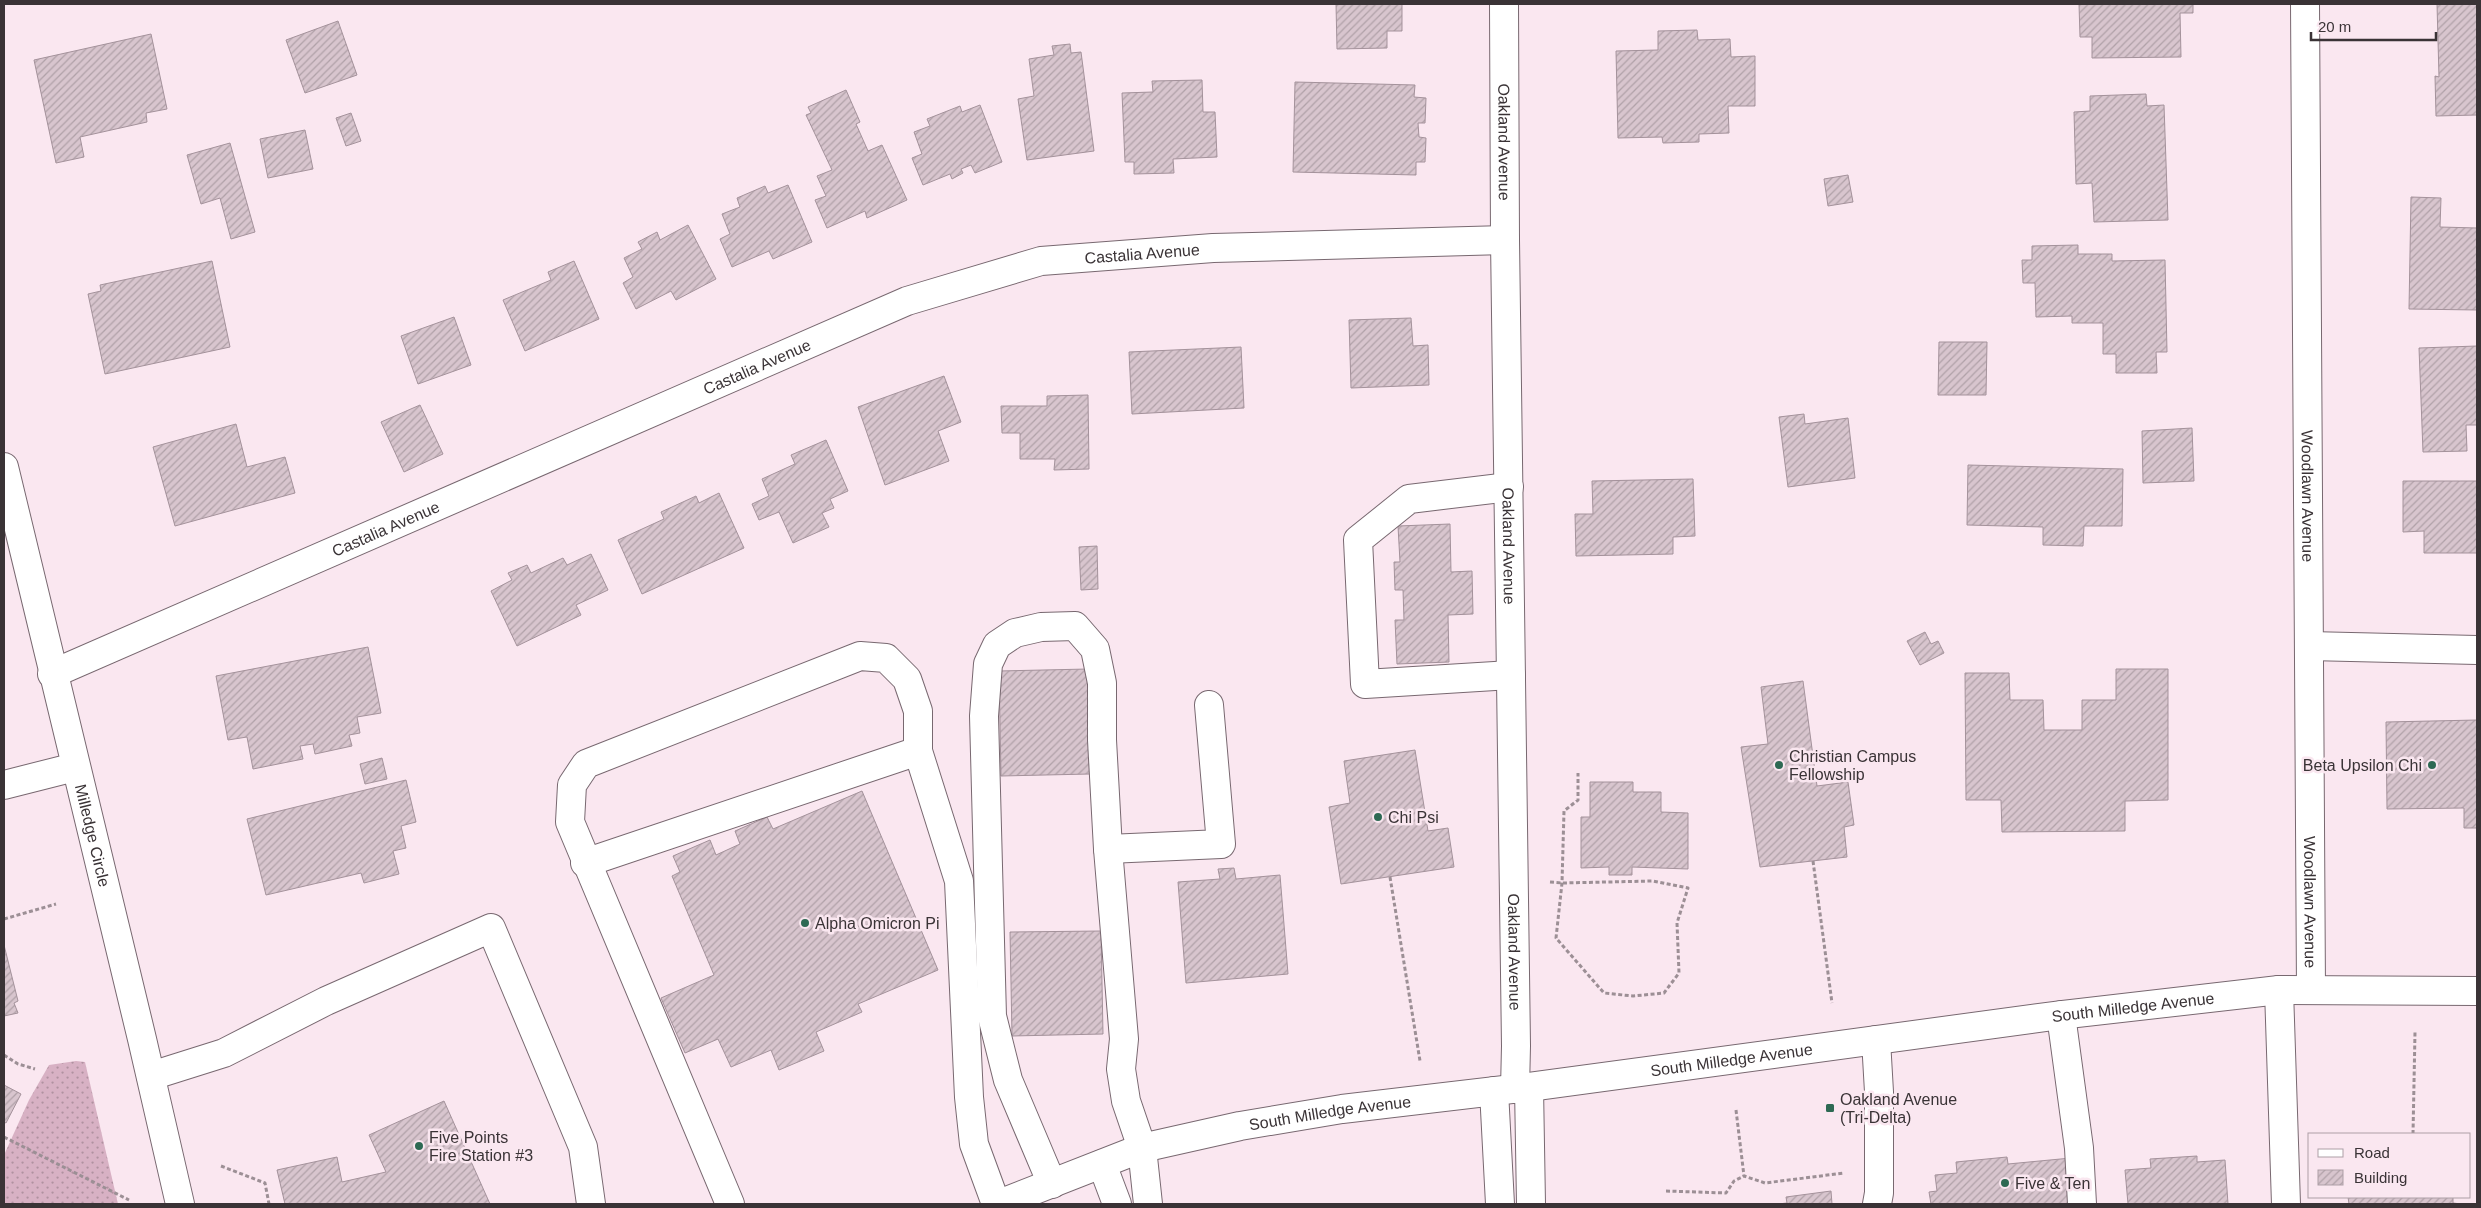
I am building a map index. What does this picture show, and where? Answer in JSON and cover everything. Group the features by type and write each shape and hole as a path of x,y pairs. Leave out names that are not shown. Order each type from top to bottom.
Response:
{"street":[{"name":"Oakland Avenue","path":"1504,4 1505,240 1514,884 1513,1089"},
{"name":"Woodlawn Avenue","path":"2305,4 2311,989"},
{"name":"Castalia Avenue","path":"52,674 889,309 936,292 1041,261 1213,248 1505,240"},
{"name":"Milledge Circle","path":"4,466 52,674 151,1076 180,1204"},
{"path":"1509,487 1409,499 1358,540 1365,684 1511,675"},
{"path":"1052,1184 1008,1080 992,1016 984,716 988,664 997,645 1015,633 1041,627 1076,626 1096,648 1102,683 1102,740 1108,849 1124,1039 1121,1069 1126,1101 1142,1148 1148,1204"},
{"path":"2309,646 2477,650"},
{"path":"730,1204 570,822 572,786 586,764 860,656 886,658 907,679 918,711 918,751 959,881 969,1097 974,1144 998,1204"},
{"path":"1108,849 1221,844 1209,705"},
{"path":"586,863 918,751"},
{"path":"4,785 75,767"},
{"path":"151,1076 224,1053 326,1002 491,928 583,1147 591,1204"},
{"path":"2280,990 2286,1204"},
{"name":"South Milledge Avenue","path":"998,1204 1142,1148 1240,1126 1342,1109 1513,1089 2061,1015 2280,990 2477,991"},
{"path":"2061,1015 2079,1148 2082,1204"},
{"path":"1876,1040 1879,1169 1876,1204"},
{"path":"1500,1204 1513,1089"},
{"path":"1513,1089 1531,1204"},
{"path":"1102,1164 1117,1204"}],"path":[{"path":"1514,884 1562,882 1653,881 1688,888 1677,923 1680,973 1664,993 1633,996 1604,993 1556,938 1562,882 1564,812 1578,800 1578,773"},
{"path":"1813,861 1832,1003"},
{"path":"1390,877 1420,1061"},
{"path":"4,920 56,904"},
{"path":"2413,1133 2415,1032"},
{"path":"4,1055 18,1064 35,1069"},
{"path":"1736,1110 1744,1176"},
{"path":"4,1138 130,1200"},
{"path":"221,1166 265,1183 269,1204"},
{"path":"1666,1191 1726,1193 1734,1181 1744,1176 1765,1183 1879,1169"}],"shaded area":[{"path":"76,1061 85,1062 118,1204 4,1204 4,1155 29,1100 49,1065"}],"building":[{"path":"1336,4 1402,4 1402,31 1387,31 1387,48 1337,49"},
{"path":"2079,4 2193,4 2193,13 2180,13 2181,57 2092,58 2092,37 2080,37"},
{"path":"2437,4 2477,4 2477,115 2436,116 2435,76 2439,77"},
{"path":"338,21 357,75 305,93 286,40"},
{"path":"1697,30 1698,40 1730,39 1731,57 1755,56 1755,106 1728,106 1729,133 1699,134 1699,142 1663,143 1662,137 1618,138 1616,51 1658,50 1658,31"},
{"path":"151,34 167,109 146,113 147,122 80,137 84,157 56,163 34,60"},
{"path":"1070,44 1071,53 1081,52 1094,151 1027,160 1018,99 1034,96 1029,59 1054,55 1052,46"},
{"path":"1202,80 1203,112 1215,112 1217,157 1173,159 1174,173 1134,174 1134,162 1125,162 1122,93 1153,92 1152,81"},
{"path":"1295,82 1415,85 1414,97 1426,98 1425,123 1418,123 1419,137 1426,138 1425,162 1416,162 1416,175 1293,172"},
{"path":"846,90 860,122 856,124 868,151 882,145 907,200 867,218 865,211 827,228 815,200 826,196 817,176 832,170 806,115 811,113 808,107"},
{"path":"2146,94 2147,106 2164,105 2168,220 2094,222 2092,183 2076,184 2074,112 2090,111 2090,96"},
{"path":"980,105 1002,162 975,173 971,165 961,169 963,173 952,179 950,174 923,185 912,158 922,154 914,132 930,126 927,119 960,106 962,112"},
{"path":"351,113 361,141 346,146 336,118"},
{"path":"305,130 313,169 268,178 260,139"},
{"path":"230,143 255,232 231,239 220,198 201,204 187,155"},
{"path":"1848,175 1853,202 1828,206 1824,179"},
{"path":"788,185 812,242 773,259 769,251 732,267 720,239 730,234 722,214 740,207 737,198 765,186 768,193"},
{"path":"2411,197 2441,198 2440,227 2477,228 2477,310 2409,309"},
{"path":"688,225 716,279 676,300 671,291 636,309 623,283 633,277 624,258 642,249 638,242 657,232 660,240"},
{"path":"2078,245 2078,254 2112,254 2112,261 2165,260 2167,352 2156,352 2157,373 2116,373 2116,354 2103,354 2103,323 2072,323 2072,316 2036,317 2035,283 2023,283 2022,260 2032,260 2032,246"},
{"path":"212,261 230,347 105,374 88,294 101,291 100,285"},
{"path":"574,261 599,319 525,351 503,300 551,280 548,272"},
{"path":"454,317 471,365 418,384 401,336"},
{"path":"1411,318 1413,346 1428,345 1429,385 1351,388 1349,320"},
{"path":"1939,342 1987,342 1986,395 1938,395"},
{"path":"2477,346 2477,425 2466,425 2467,451 2423,452 2419,348"},
{"path":"1241,347 1244,408 1132,414 1129,352"},
{"path":"944,376 961,422 938,431 949,461 885,485 858,407"},
{"path":"1088,395 1089,469 1054,470 1055,459 1020,459 1020,433 1002,433 1001,406 1047,406 1047,396"},
{"path":"420,405 443,454 404,472 381,422"},
{"path":"1804,414 1805,424 1848,418 1855,478 1788,487 1779,417"},
{"path":"236,424 247,467 285,457 295,493 175,526 153,447"},
{"path":"2192,428 2194,481 2143,483 2142,431"},
{"path":"826,440 848,491 830,499 834,508 822,513 829,527 793,543 779,512 759,520 752,504 769,496 762,479 795,464 791,455"},
{"path":"1968,465 2123,469 2122,526 2084,526 2083,546 2043,545 2043,527 1967,525"},
{"path":"1693,479 1695,536 1673,537 1673,554 1576,556 1575,514 1593,514 1592,481"},
{"path":"2403,481 2477,481 2477,553 2424,553 2424,531 2403,532"},
{"path":"719,493 744,548 642,594 618,540 664,519 661,512 696,496 699,503"},
{"path":"1450,524 1451,572 1472,571 1473,614 1448,615 1449,662 1397,664 1395,620 1404,620 1403,590 1395,590 1394,562 1400,562 1398,526"},
{"path":"1097,546 1098,589 1081,590 1079,547"},
{"path":"591,554 608,590 576,605 581,615 517,646 491,591 512,580 508,573 527,565 531,573 563,558 567,565"},
{"path":"1925,632 1931,644 1938,641 1944,653 1920,665 1907,641"},
{"path":"368,647 381,713 357,717 360,733 349,735 352,746 315,754 313,744 300,746 303,759 253,769 247,737 228,740 216,676"},
{"path":"1088,669 1090,774 1001,776 999,671"},
{"path":"2116,669 2168,669 2168,800 2125,801 2125,831 2002,832 2001,800 1966,800 1965,673 2009,673 2010,700 2043,700 2044,730 2082,730 2082,700 2116,700"},
{"name":"Christian Campus Fellowship","path":"1803,681 1817,786 1848,782 1854,825 1844,827 1847,857 1760,867 1741,747 1768,744 1761,687"},
{"name":"Beta Upsilon Chi","path":"2477,720 2477,828 2464,828 2464,808 2387,809 2386,722"},
{"name":"Chi Psi","path":"1415,750 1428,831 1448,828 1454,867 1341,884 1329,807 1350,803 1344,761"},
{"path":"382,758 387,779 365,784 360,764"},
{"path":"406,780 416,822 401,826 406,848 393,851 399,874 364,883 361,873 266,895 247,819"},
{"path":"1590,782 1633,782 1633,792 1661,792 1661,812 1688,813 1688,869 1632,867 1632,875 1609,875 1609,867 1581,868 1581,817 1590,817"},
{"name":"Alpha Omicron Pi","path":"862,791 938,970 858,1004 862,1012 816,1032 824,1051 779,1070 771,1050 731,1067 718,1039 685,1053 661,998 714,975 672,876 680,872 673,856 710,840 716,855 740,844 735,831 767,817 773,829"},
{"path":"1234,868 1236,879 1280,875 1288,974 1186,983 1178,882 1220,879 1218,869"},
{"path":"1101,931 1103,1034 1012,1036 1010,932"},
{"path":"4,945 18,1001 14,1003 18,1013 4,1016"},
{"path":"4,1085 21,1094 6,1123 4,1122"},
{"name":"Five Points Fire Station #3","path":"444,1101 490,1204 285,1204 277,1170 337,1157 342,1182 386,1172 369,1135"},
{"path":"2197,1156 2197,1162 2225,1160 2228,1204 2128,1204 2125,1170 2151,1168 2150,1159"},
{"name":"Five & Ten","path":"2007,1157 2008,1164 2071,1158 2075,1204 1931,1204 1929,1192 1937,1191 1935,1175 1957,1173 1956,1162"},
{"path":"1831,1191 1832,1204 1778,1204 1787,1203 1786,1197"},
{"path":"2348,1198 2453,1198 2453,1203 2461,1204 2349,1204"}],"place":[{"name":"Christian Campus Fellowship","path":"1779,765"},
{"name":"Beta Upsilon Chi","path":"2432,765"},
{"name":"Chi Psi","path":"1378,817"},
{"name":"Alpha Omicron Pi","path":"805,923"},
{"name":"Oakland Avenue (Tri-Delta)","path":"1830,1108"},
{"name":"Five Points Fire Station #3","path":"419,1146"},
{"name":"Five & Ten","path":"2005,1183"}]}
